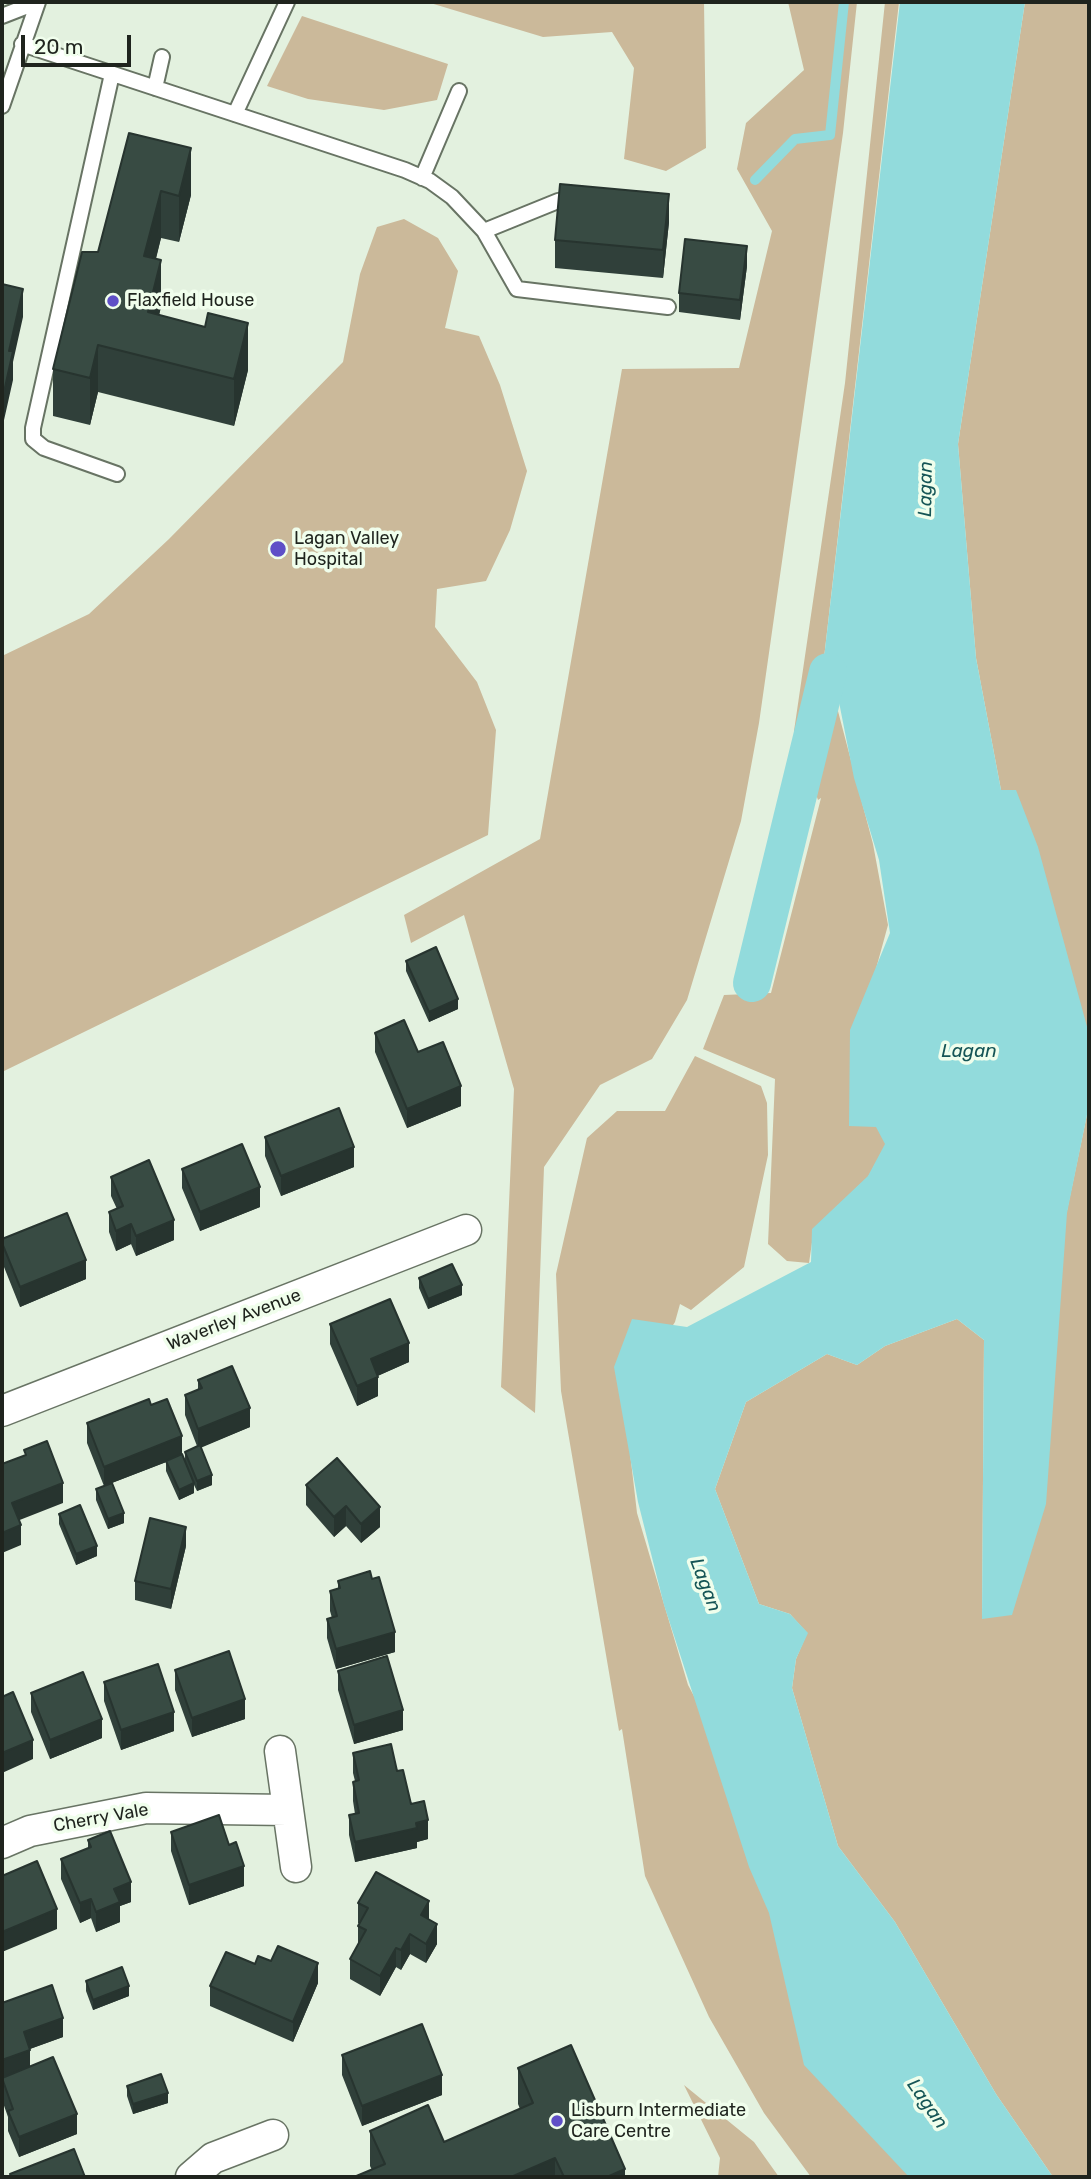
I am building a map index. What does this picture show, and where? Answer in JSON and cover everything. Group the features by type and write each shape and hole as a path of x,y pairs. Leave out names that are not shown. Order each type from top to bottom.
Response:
{"street":[{"name":"Waverley Avenue","path":"2,1411 466,1230"},
{"path":"280,1751 296,1867"},
{"name":"Cherry Vale","path":"2,1843 30,1831 146,1808 287,1810"},
{"path":"191,2177 213,2158 273,2135"}],"lane":[{"path":"2,16 38,2"},
{"path":"2,106 38,2"},
{"path":"235,114 286,2"},
{"path":"22,44 422,178 452,197 484,231 517,289 668,307"},
{"path":"155,88 162,57"},
{"path":"112,74 33,428 33,439 44,448 117,474"},
{"path":"422,178 459,91"},
{"path":"484,231 558,201 593,194"}],"shaded area":[{"path":"427,2 704,2 706,148 666,171 624,159 634,68 612,32 543,37"},
{"path":"788,2 857,2 843,133 759,723 741,821 687,1000 652,1059 600,1085 544,1167 535,1413 501,1387 514,1089 464,915 411,943 404,915 540,839 622,369 739,368 772,231 737,169 746,123 804,70"},
{"path":"885,2 899,2 824,658 873,844 888,925 868,998 877,1127 887,1143 868,1177 814,1229 809,1263 787,1261 768,1244 775,1079 703,1049 724,995 771,993 821,798 818,800 794,731 845,383"},
{"path":"1025,2 1089,2 1089,1036 1001,790 976,658 958,444"},
{"path":"302,16 448,64 437,100 384,110 308,99 267,86"},
{"path":"404,219 438,238 458,271 445,328 479,336 500,385 527,471 510,530 486,581 437,589 435,627 477,682 496,730 488,835 2,1072 2,656 89,614 169,539 343,362 360,274 377,227"},
{"path":"695,1056 761,1086 767,1103 768,1155 744,1267 691,1310 680,1304 675,1322 624,1401 637,1513 688,1685 745,1790 916,2177 811,2177 764,2113 709,2017 645,1876 622,1729 619,1731 561,1391 556,1274 587,1138 617,1111 665,1111"},
{"path":"1089,1105 1089,2177 1053,2177 996,2094 895,1922 838,1846 792,1688 796,1659 807,1633 790,1614 759,1604 715,1489 746,1402 827,1354 857,1365 885,1346 957,1319 984,1340 982,1618"},
{"path":"684,2085 754,2142 779,2177 718,2177 720,2158"}],"water":[{"name":"Lagan","path":"900,2 1025,2 958,444 976,658 1001,790 1016,790 1038,847 1089,1034 1089,1105 1067,1213 1046,1504 1012,1615 982,1619 984,1340 957,1319 885,1346 857,1365 827,1354 746,1402 715,1489 759,1604 790,1614 808,1633 796,1659 792,1688 838,1846 895,1922 996,2094 1053,2177 909,2177 804,2065 769,1913 749,1867 664,1605 638,1502 614,1367 632,1319 687,1327 811,1262 812,1229 868,1176 885,1144 876,1127 849,1126 850,1030 890,933 879,860 854,778 837,692 824,658"}],"building":[{"path":"129,133 191,148 179,196 161,191 144,256 161,260 148,312 205,327 208,313 248,323 234,379 98,345 90,378 53,369 82,252 98,252"},
{"path":"560,184 669,194 663,250 555,240"},
{"path":"685,239 747,246 740,300 679,293"},
{"path":"2,284 23,289 9,351 13,351 2,401"},
{"path":"436,947 458,999 429,1012 406,961"},
{"path":"404,1020 418,1052 443,1042 461,1086 407,1109 375,1033"},
{"path":"339,1108 354,1147 281,1176 265,1137"},
{"path":"242,1144 260,1187 200,1212 182,1169"},
{"path":"149,1160 174,1220 136,1236 131,1224 116,1231 109,1212 123,1206 111,1177"},
{"path":"67,1213 86,1260 20,1287 2,1239"},
{"path":"452,1264 462,1285 428,1299 419,1278"},
{"path":"390,1299 409,1343 371,1359 378,1377 357,1386 330,1324"},
{"path":"232,1366 250,1408 198,1429 185,1395 202,1388 198,1380"},
{"path":"149,1399 151,1405 167,1399 182,1436 104,1467 87,1423"},
{"path":"47,1441 63,1483 12,1503 21,1525 2,1533 2,1464 26,1455 24,1450"},
{"path":"200,1445 212,1475 197,1481 185,1452"},
{"path":"182,1454 194,1483 179,1490 166,1461"},
{"path":"337,1458 380,1507 361,1524 346,1506 334,1517 306,1485"},
{"path":"112,1483 124,1513 108,1519 96,1489"},
{"path":"80,1505 97,1546 76,1554 59,1514"},
{"path":"150,1518 186,1527 171,1589 135,1581"},
{"path":"370,1571 372,1579 379,1577 395,1632 336,1649 327,1619 337,1616 330,1591 340,1588 338,1581"},
{"path":"229,1651 245,1699 192,1718 175,1670"},
{"path":"387,1656 403,1710 354,1725 338,1671"},
{"path":"158,1664 174,1712 121,1730 104,1682"},
{"path":"83,1672 102,1719 50,1740 31,1693"},
{"path":"13,1692 33,1740 2,1753 2,1697"},
{"path":"391,1744 397,1771 403,1770 411,1804 424,1801 428,1820 416,1823 417,1828 355,1842 349,1815 359,1813 353,1782 359,1780 353,1753"},
{"path":"219,1815 229,1845 236,1842 244,1866 189,1885 171,1832"},
{"path":"110,1831 131,1882 114,1889 120,1902 96,1912 91,1899 80,1903 61,1859 91,1847 88,1840"},
{"path":"37,1861 57,1909 2,1932 2,1876"},
{"path":"376,1872 429,1901 421,1915 437,1924 426,1944 410,1934 401,1950 396,1948 380,1976 350,1959 366,1930 358,1926 368,1908 358,1903"},
{"path":"278,1946 318,1963 293,2022 210,1986 226,1952 255,1964 258,1956 271,1961"},
{"path":"122,1967 129,1986 93,2000 86,1981"},
{"path":"52,1985 63,2018 24,2032 30,2050 2,2060 2,2003"},
{"path":"422,2024 442,2075 362,2106 342,2055"},
{"path":"571,2045 625,2169 607,2177 564,2177 555,2158 511,2177 354,2177 385,2164 370,2131 428,2105 444,2142 533,2103 518,2068"},
{"path":"53,2057 77,2114 19,2137 8,2111 13,2109 2,2078"},
{"path":"161,2074 168,2093 133,2104 127,2086"},
{"path":"74,2149 85,2177 11,2177 10,2174"}],"waterway":[{"path":"755,180 795,139 830,135 844,2"},
{"path":"752,983 828,672"}],"place":[{"name":"Flaxfield House","path":"113,301"},
{"name":"Lagan Valley Hospital","path":"278,549"},
{"name":"Lisburn Intermediate Care Centre","path":"557,2121"}]}
